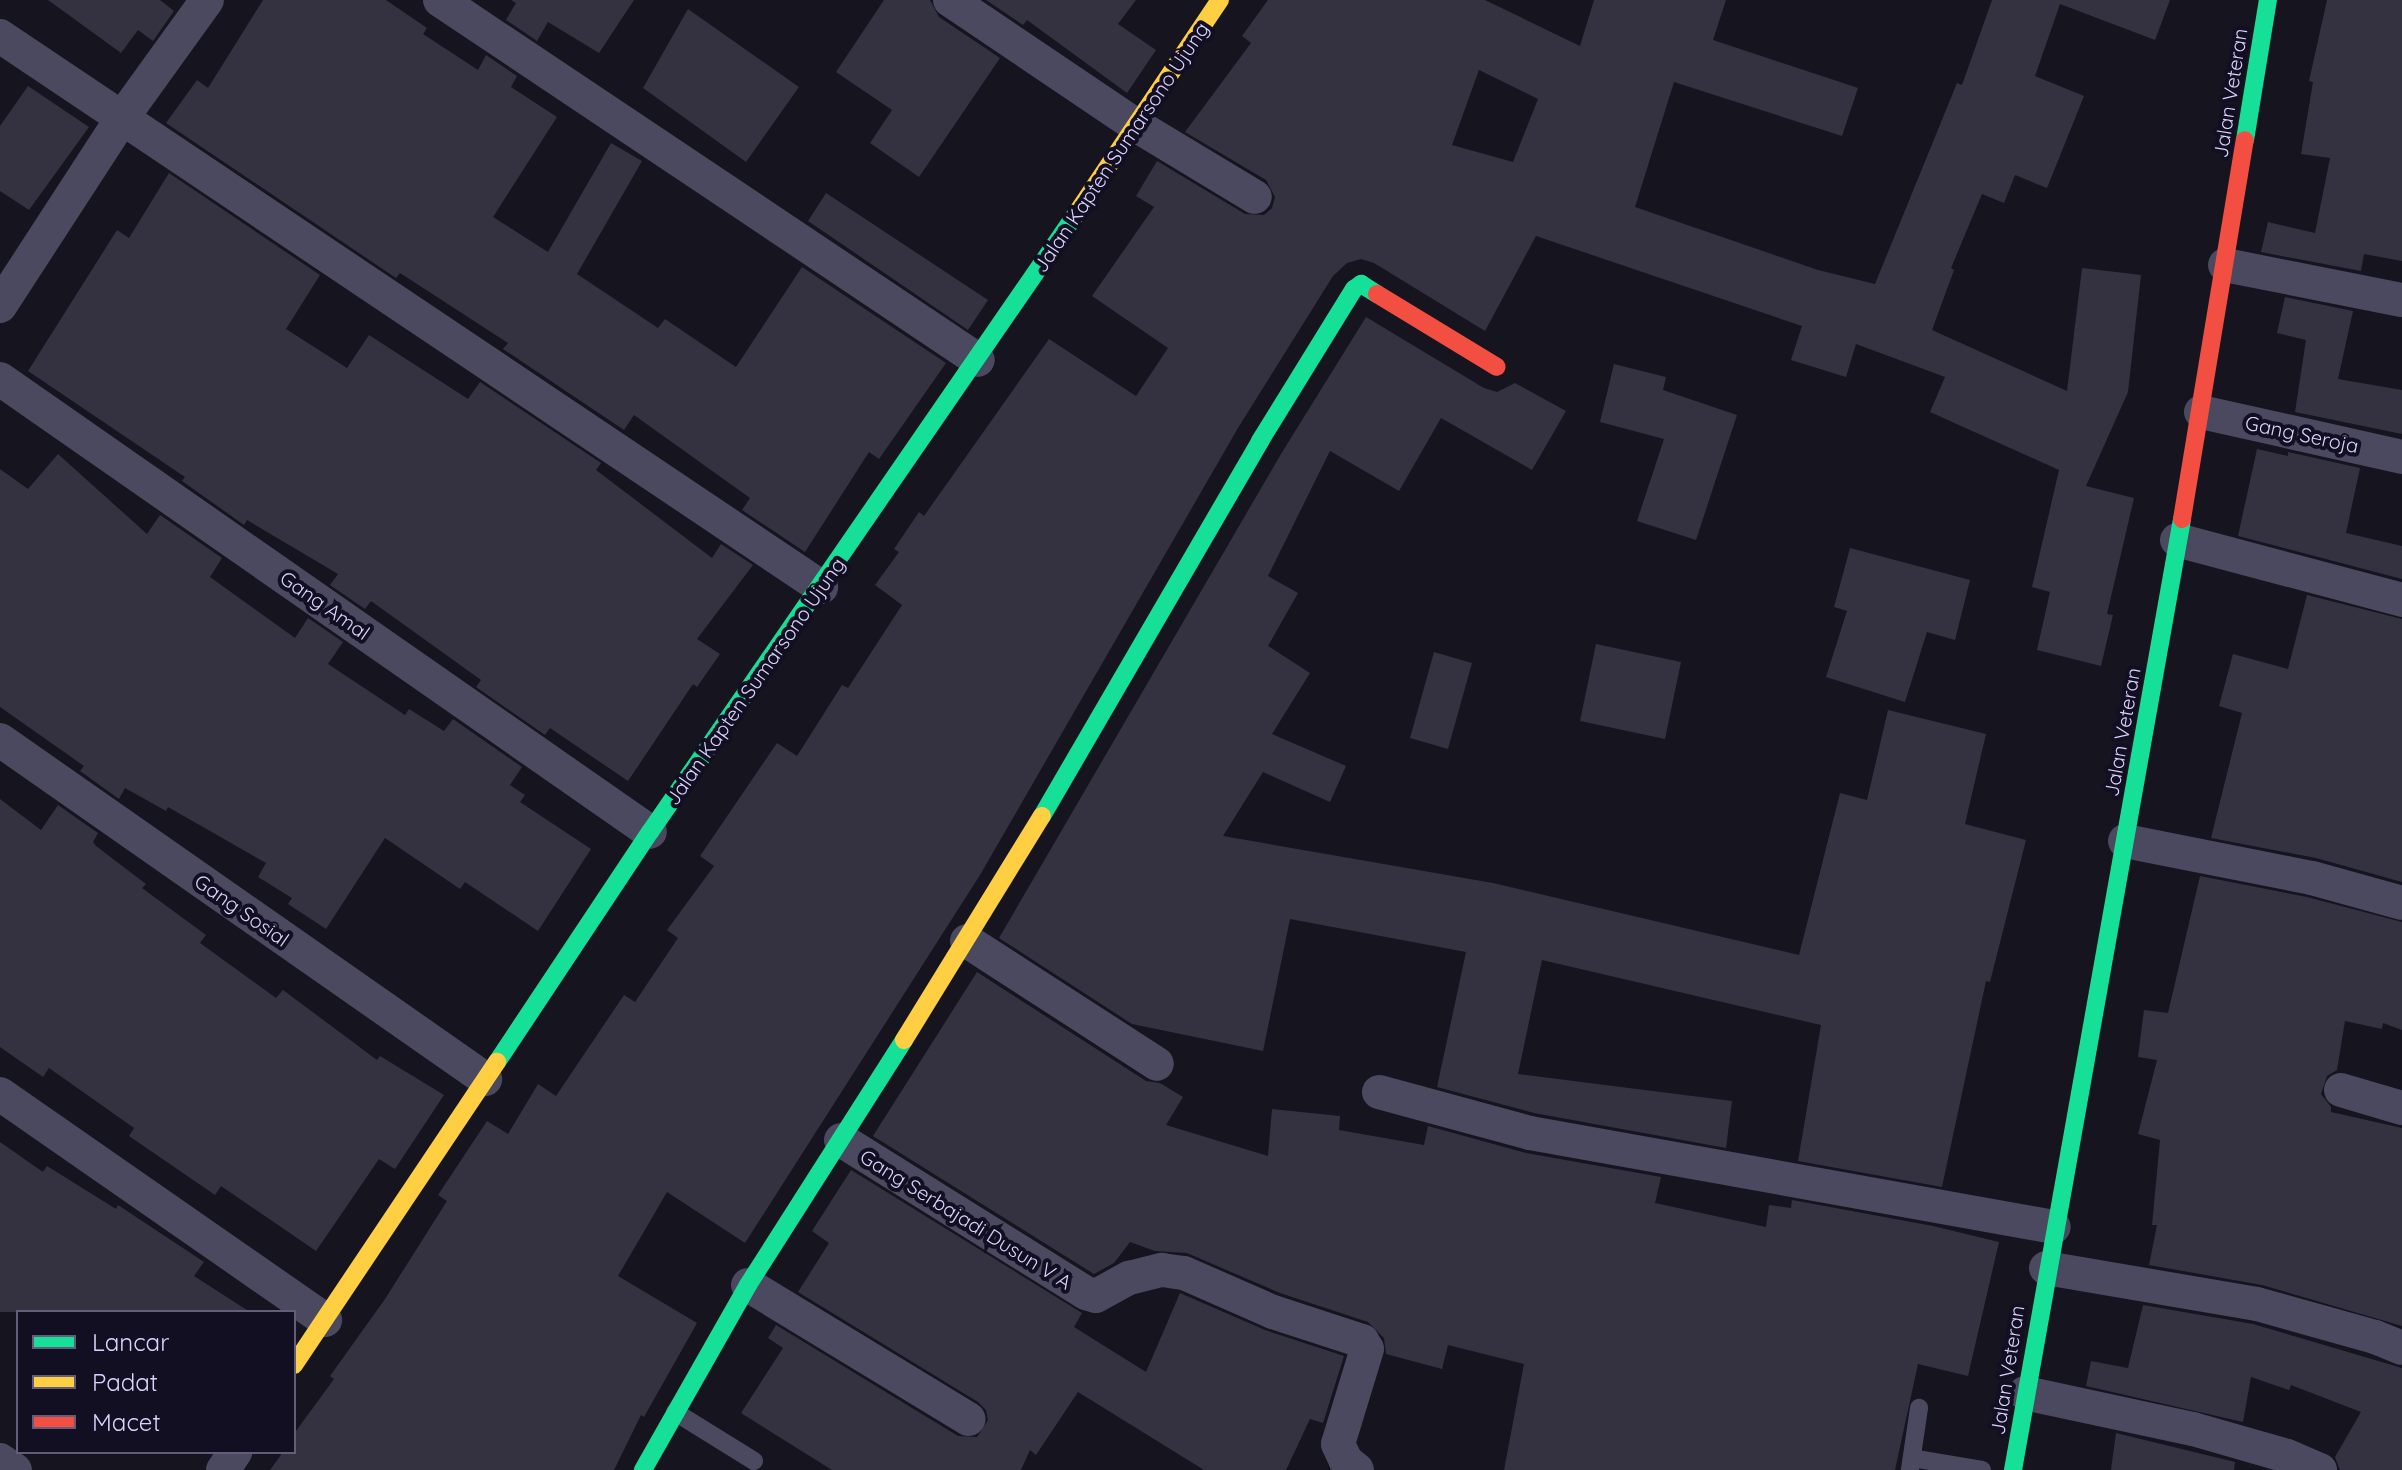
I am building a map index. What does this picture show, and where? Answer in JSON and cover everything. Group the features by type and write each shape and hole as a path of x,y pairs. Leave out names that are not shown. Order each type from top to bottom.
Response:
{"street":[{"path":"0,306 122,118 207,0"},
{"path":"440,0 978,360"},
{"path":"950,0 1134,124 1255,197"},
{"name":"Jalan Kapten Sumarsono Ujung","path":"296,1362 650,832 978,360 1220,0"},
{"name":"Jalan Veteran","path":"2013,1470 2046,1268 2201,412 2268,0"},
{"path":"0,36 821,587"},
{"path":"2225,265 2402,300"},
{"path":"643,1470 748,1285 967,941 1260,441 1357,286 1361,284 1497,367"},
{"name":"Gang Amal","path":"0,379 650,832"},
{"name":"Gang Seroja","path":"2201,412 2402,457"},
{"path":"2177,540 2402,600"},
{"name":"Gang Sosial","path":"0,740 485,1079"},
{"path":"2125,841 2312,878 2402,903"},
{"path":"967,941 1157,1064"},
{"path":"2341,1090 2402,1108"},
{"path":"1379,1092 1530,1133 1641,1150 2054,1227"},
{"path":"0,1094 325,1320"},
{"name":"Gang Serbajadi Dusun V A","path":"841,1140 1086,1293 1096,1296 1129,1278 1162,1270 1184,1273 1273,1312 1365,1342 1367,1349 1338,1444 1346,1461 1357,1470"},
{"path":"2046,1268 2257,1304 2375,1337 2402,1348"},
{"path":"748,1285 968,1419"},
{"path":"2025,1393 2193,1429 2287,1456 2320,1470"},
{"path":"0,1460 15,1470"}],"lane":[{"path":"1919,1408 1910,1464 1982,1470"},
{"path":"675,1412 754,1461"}],"building":[{"path":"48,0 160,0 174,11 153,41 138,30 121,53"},
{"path":"263,0 386,0 427,28 423,34 478,70 486,55 517,76 511,87 557,117 493,217 548,252 611,143 642,161 577,274 658,328 665,319 736,367 802,267 946,363 879,459 869,452 805,552 742,510 750,498 634,415 624,430 503,349 508,343 400,273 396,278 166,123 197,80 208,88"},
{"path":"511,0 634,0 599,53 548,22 537,41 506,20 516,3"},
{"path":"884,0 930,0 939,17 1000,58 919,177 870,143 892,110 836,72"},
{"path":"986,0 1136,0 1118,24 1156,50 1127,93 1027,20 1023,25"},
{"path":"1268,0 1485,0 1580,46 1594,0 1726,0 1713,40 1858,88 1842,136 1674,82 1635,207 1818,270 1875,284 1957,83 1962,85 1992,0 2170,0 2155,40 2060,4 2035,76 2084,96 2047,188 2015,175 2004,203 1982,194 1951,268 1954,270 1932,330 2067,391 2082,268 2141,275 2128,392 2086,486 2134,498 2107,614 2113,615 2101,666 2037,650 2050,592 2032,587 2059,470 1930,412 1945,377 1856,344 1846,377 1791,360 1802,326 1536,236 1485,331 1374,263 1361,259 1347,263 1333,276 1238,428 980,875 745,1243 667,1192 618,1276 697,1323 644,1417 641,1415 614,1470 270,1470 282,1454 296,1454 296,1431 334,1379 330,1376 385,1299 447,1201 438,1195 487,1121 508,1134 538,1084 556,1096 624,995 635,1002 678,938 667,930 714,866 700,856 777,743 797,756 842,685 848,688 902,605 875,585 899,552 894,549 919,512 924,516 1049,339 1136,396 1168,348 1092,296 1154,207 1136,196 1157,161 1245,214 1264,215 1272,208 1275,197 1266,180 1185,132 1251,43 1242,36","holes":["1479,70 1538,99 1513,162 1452,145"]},
{"path":"2327,0 2402,0 2402,261 2364,254 2361,271 2261,252 2268,222 2315,233 2330,158 2301,154 2313,82 2309,81"},
{"path":"688,9 799,87 746,162 643,88"},
{"path":"28,86 89,127 29,210 0,191 0,126"},
{"path":"169,173 320,275 286,329 347,368 369,335 468,399 480,382 601,463 596,470 712,558 721,544 753,565 697,639 720,654 697,687 693,684 628,781 550,728 545,735 476,687 481,680 371,601 365,609 330,585 338,574 247,520 244,525 182,481 185,477 28,371 117,230 129,238"},
{"path":"826,193 988,300 968,330 808,221"},
{"path":"2285,297 2353,311 2338,379 2402,390 2402,434 2295,412 2306,340 2277,333"},
{"path":"1366,317 1484,388 1497,392 1515,383 1566,411 1532,470 1441,418 1399,491 1330,451 1268,576 1298,593 1268,646 1310,673 1272,734 1346,766 1330,802 1263,772 1223,836 1493,883 1799,955 1840,793 1867,800 1888,710 1986,734 1965,824 2026,840 1990,982 1986,981 1942,1187 1798,1161 1821,1025 1542,960 1518,1074 1732,1101 1726,1148 1534,1113 1437,1087 1466,952 1290,919 1263,1051 1132,1024 999,938 1281,454"},
{"path":"1614,364 1666,377 1663,390 1737,415 1696,540 1637,521 1664,439 1600,422"},
{"path":"2257,449 2288,456 2288,452 2360,468 2346,533 2402,546 2402,579 2238,536"},
{"path":"58,454 147,534 160,515 222,558 210,577 295,638 308,618 343,642 328,664 405,715 409,709 444,731 453,719 522,767 510,785 525,795 520,802 591,849 538,931 465,882 460,889 385,838 326,929 288,904 292,898 258,877 266,863 168,807 166,811 125,788 119,799 80,771 84,766 0,707 0,469 28,489"},
{"path":"1850,548 1970,580 1955,640 1927,632 1905,702 1826,677 1847,611 1834,607"},
{"path":"2307,595 2402,619 2402,882 2316,858 2211,838 2242,713 2219,706 2233,654 2288,669"},
{"path":"1596,644 1681,662 1665,739 1580,721"},
{"path":"1434,652 1472,663 1448,749 1410,738"},
{"path":"0,799 41,830 58,805 98,833 93,842 96,846 146,884 142,888 206,935 200,943 276,998 283,990 377,1060 380,1056 444,1095 395,1169 379,1159 316,1251 221,1186 215,1195 129,1136 134,1128 49,1068 43,1077 0,1047"},
{"path":"2200,876 2307,897 2402,922 2402,1030 2383,1023 2382,1029 2345,1021 2337,1070 2327,1076 2321,1094 2331,1107 2331,1112 2402,1128 2402,1326 2262,1285 2149,1265 2157,1225 2152,1225 2160,1140 2138,1134 2157,1060 2138,1057 2144,1010 2168,1013"},
{"path":"977,972 1146,1081 1160,1083 1183,1097 1166,1125 1268,1156 1272,1109 1340,1116 1339,1130 1424,1145 1428,1126 1526,1153 1661,1177 1655,1203 1766,1227 1769,1205 1791,1208 1792,1200 1933,1226 1999,1242 1968,1376 1918,1364 1895,1470 1504,1470 1524,1364 1448,1345 1442,1369 1386,1354 1384,1338 1368,1322 1280,1293 1187,1253 1155,1251 1130,1242 1114,1263 1094,1274 873,1136"},
{"path":"0,1142 43,1172 47,1166 116,1209 118,1205 204,1262 194,1276 247,1310 16,1310 0,1312"},
{"path":"851,1170 1082,1313 1074,1327 1146,1372 1180,1293 1265,1330 1344,1356 1323,1423 1310,1419 1286,1470 1204,1470 1078,1392 1036,1455 1030,1450 1021,1470 832,1470 741,1413 783,1348 768,1338 776,1325 958,1436 977,1437 988,1420 986,1410 978,1402 798,1292 829,1243 812,1231"},
{"path":"2143,1305 2253,1324 2402,1368 2402,1470 2340,1470 2335,1457 2361,1412 2291,1385 2289,1390 2251,1377 2243,1422 2086,1386 2091,1361 2128,1368"},
{"path":"2116,1433 2235,1462 2234,1470 2111,1470"}],"traffic: fast":[{"path":"2245,140 2268,0"},
{"path":"497,1062 650,832 1076,214"},
{"path":"1042,816 1260,441 1354,289 1361,284 1377,294"},
{"path":"2013,1470 2182,519"},
{"path":"643,1470 748,1285 904,1040"}],"traffic: slow":[{"path":"1076,214 1220,0"},
{"path":"904,1040 1042,816"},
{"path":"296,1362 497,1062"}],"traffic: jam":[{"path":"2182,519 2245,140"},
{"path":"1377,294 1497,367"}]}
